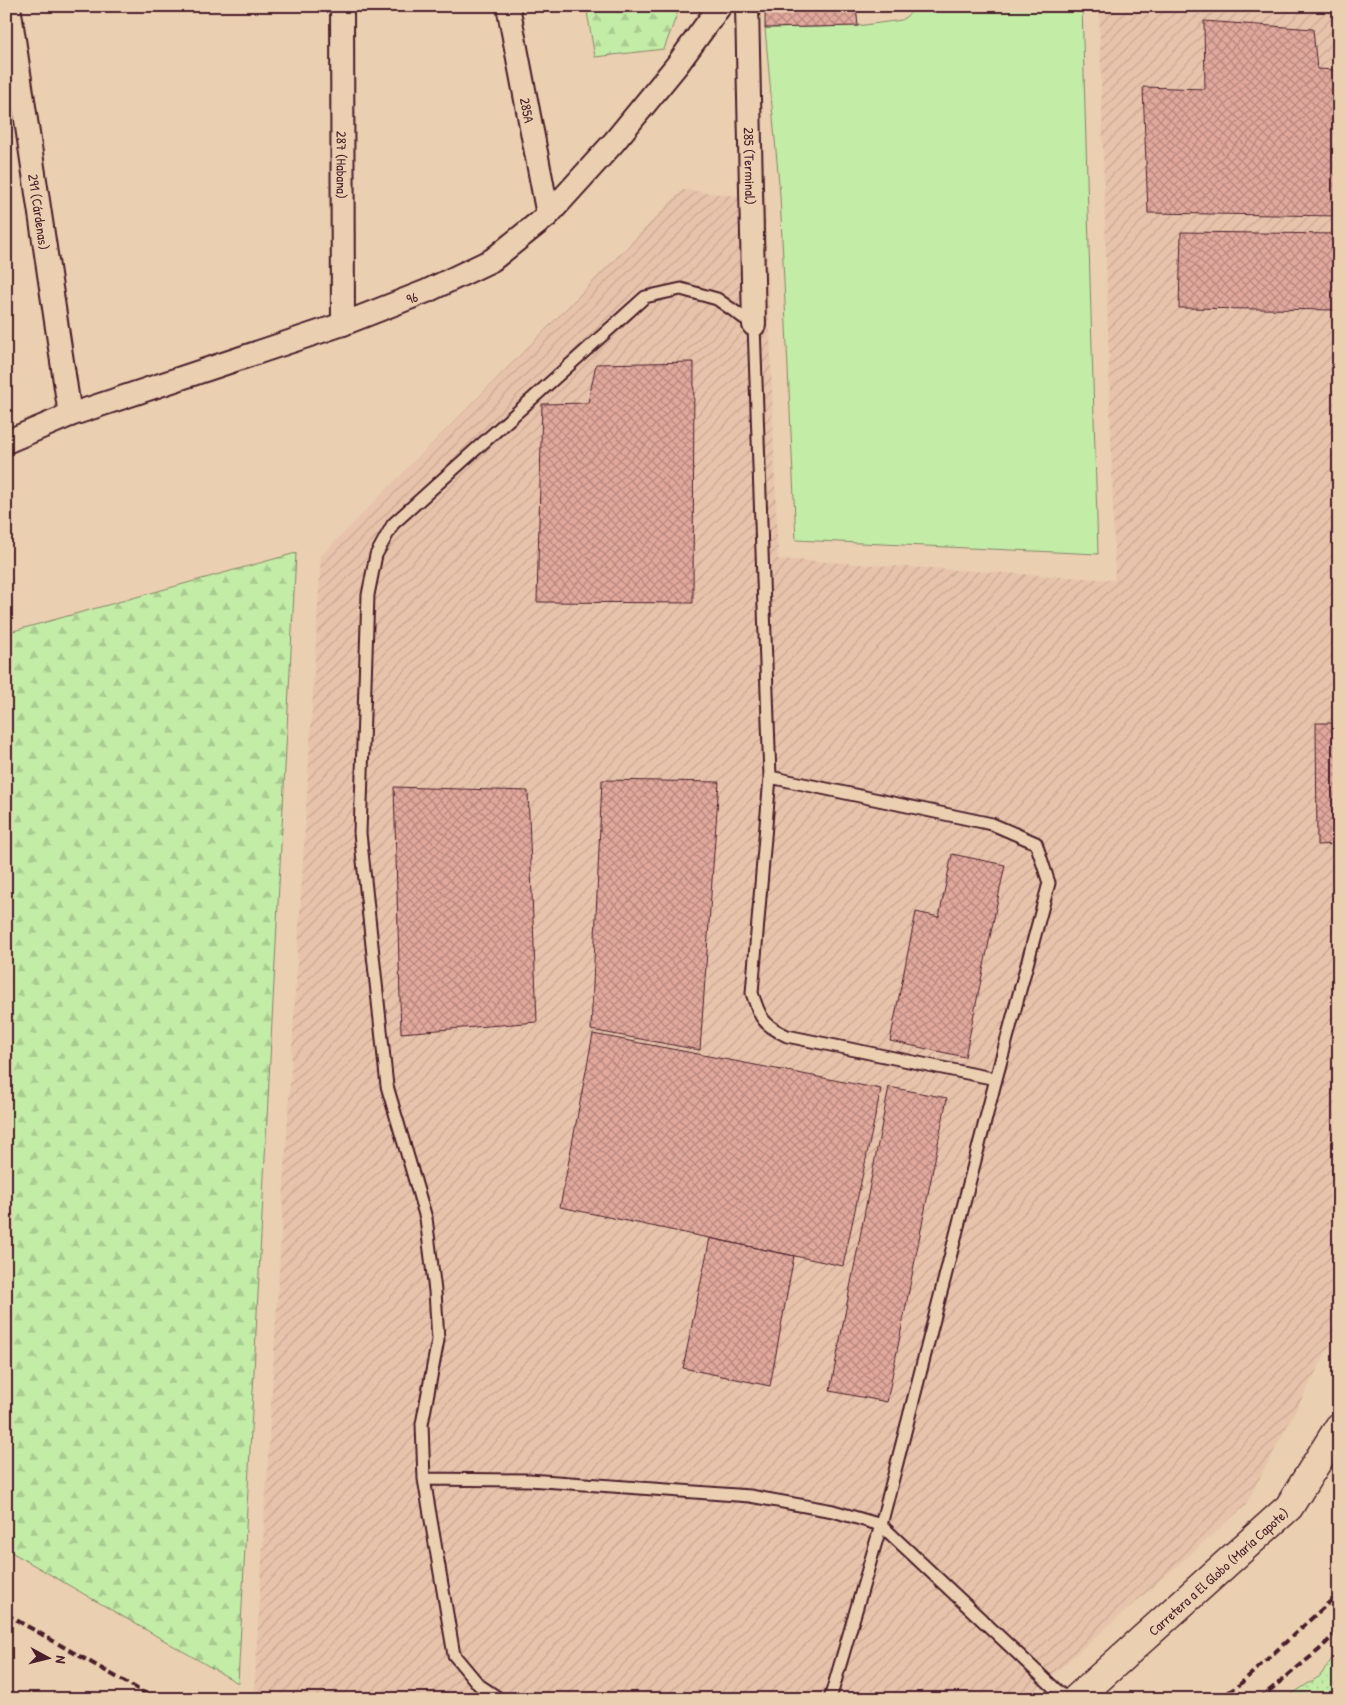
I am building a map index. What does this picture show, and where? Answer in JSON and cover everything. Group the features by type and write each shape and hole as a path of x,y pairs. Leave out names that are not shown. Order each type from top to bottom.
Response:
{"main road":[{"name":"Carretera a El Globo (María Capote)","path":"1076,1699 1289,1507 1339,1427"}],"street":[{"name":"291 (Cárdenas)","path":"9,6 70,415"},
{"name":"287 (Habana)","path":"342,6 343,324"},
{"name":"285A","path":"508,6 548,215"},
{"name":"96","path":"6,442 70,415 343,324 427,291 492,260 548,215 614,142 677,65 720,6"},
{"name":"285 (Terminal)","path":"747,6 754,325"}],"lane":[{"path":"500,1699 479,1685 454,1655 424,1479 422,1424 438,1340 435,1291 426,1218 387,1086 360,833 368,595 376,554 393,524 645,297 681,290 717,299 754,325 770,777 752,993 758,1012 770,1028 787,1036 996,1079"},
{"path":"770,777 992,824 1036,843 1049,884 996,1079 881,1525 830,1699"},
{"path":"424,1479 529,1480 750,1496 833,1511 881,1525 1066,1699"}],"shaded area":[{"path":"1099,6 1339,6 1339,1328 1245,1506 1025,1699 262,1699 254,1696 321,556 683,190 765,199 778,559 1115,580"}],"green space":[{"path":"586,6 680,6 664,49 595,57"},
{"path":"919,6 1082,6 1098,554 796,540 780,195 765,28 857,26 902,20"},
{"path":"296,553 238,1683 6,1549 6,633"},
{"path":"1339,1649 1339,1699 1284,1699 1320,1676"}],"building":[{"path":"765,6 856,6 858,26 765,28"},
{"path":"1204,21 1313,29 1317,69 1339,70 1339,216 1148,213 1143,87 1205,89"},
{"path":"1181,232 1339,234 1339,310 1179,308"},
{"path":"694,362 693,603 537,602 542,404 588,403 596,364"},
{"path":"1316,723 1339,723 1339,844 1317,845"},
{"path":"602,780 719,782 700,1050 591,1030"},
{"path":"394,787 528,791 537,1022 401,1033"},
{"path":"952,854 1005,865 965,1057 890,1041 916,912 939,917"},
{"path":"593,1034 881,1089 843,1266 560,1207"},
{"path":"889,1087 947,1098 887,1402 830,1391"},
{"path":"710,1238 794,1256 770,1386 683,1368"}],"railway":[{"path":"1218,1699 1238,1686 1339,1592"},
{"path":"6,1614 155,1699"},
{"path":"1259,1699 1319,1650 1339,1630"}]}
